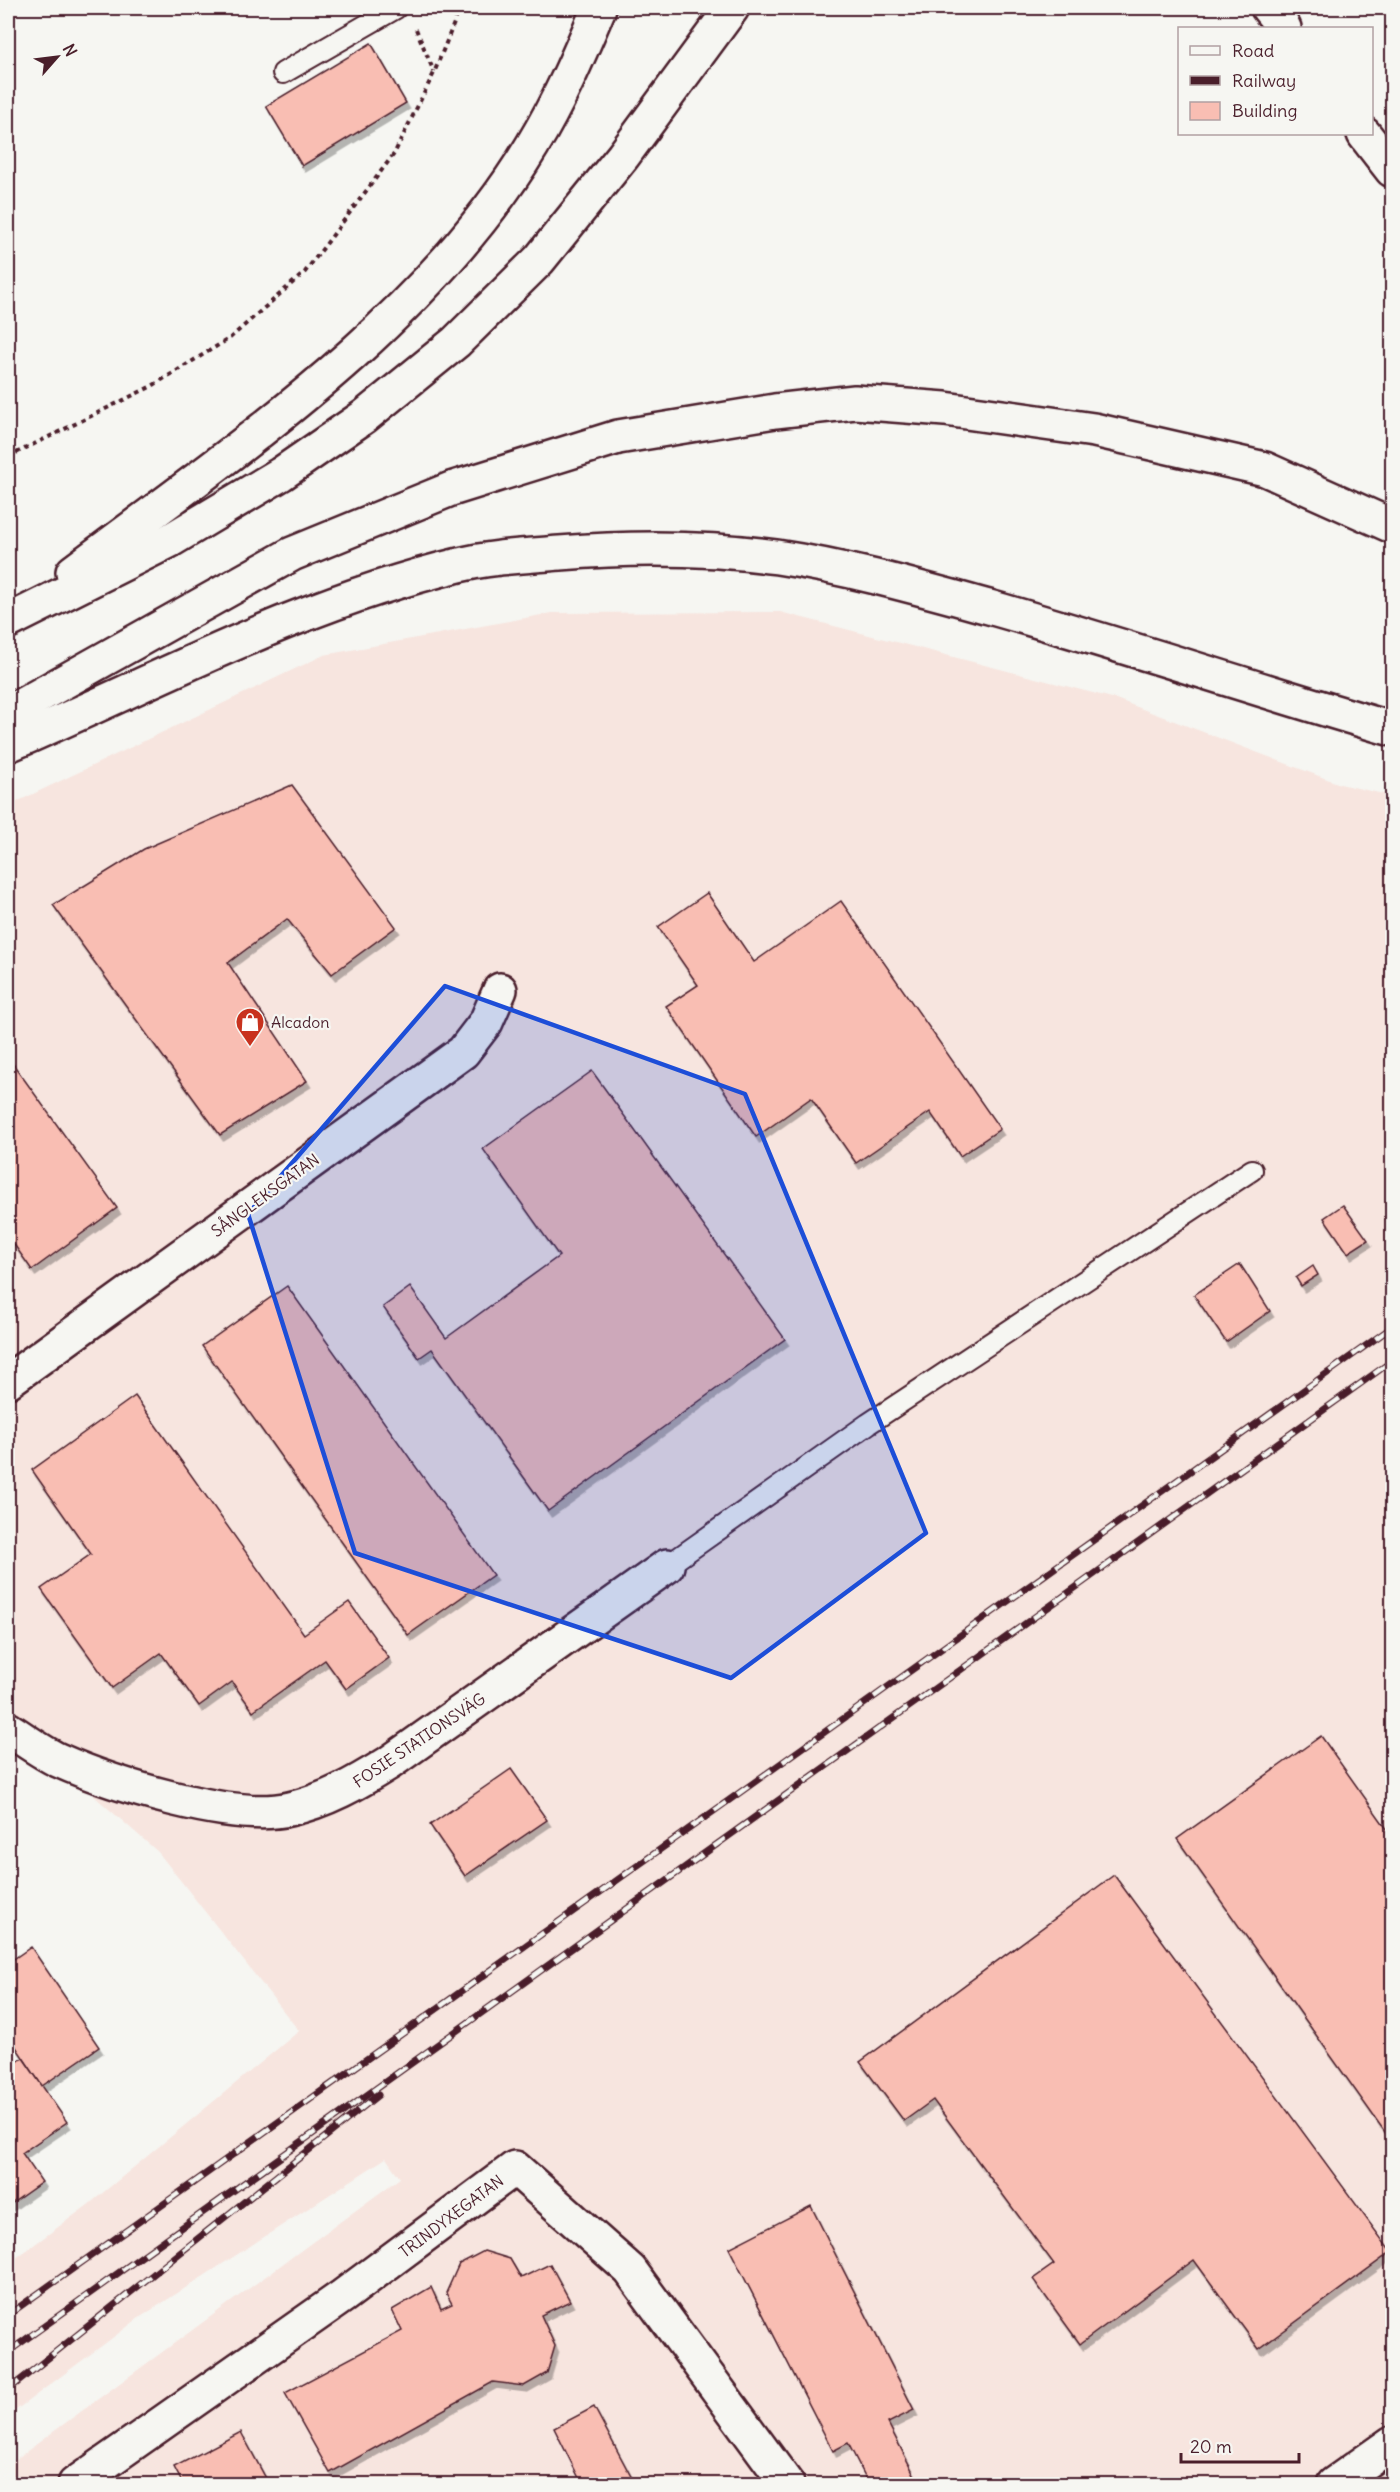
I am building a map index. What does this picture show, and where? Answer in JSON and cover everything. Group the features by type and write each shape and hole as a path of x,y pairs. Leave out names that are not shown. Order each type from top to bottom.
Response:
{"main road":[{"path":"8,621 260,429 396,316 477,224 532,147 571,73 599,8"},
{"path":"8,621 169,540 281,474 365,416 456,342 546,251 623,156 732,8"},
{"path":"1268,8 1283,27"},
{"path":"1365,135 1392,170"},
{"path":"8,713 292,554 452,489 618,437 775,411 855,402 945,409 1094,430 1265,469 1392,526"},
{"path":"8,745 212,652 309,611 379,588 462,564 567,552 665,548 776,557 840,568 917,587 1083,633 1392,729"},
{"name":"SÅNGLEKSGATAN","path":"8,1381 462,1052 486,1022 500,990"},
{"name":"FOSIE STATIONSVÄG","path":"8,1729 56,1760 121,1785 237,1812 288,1810 344,1791 389,1763 667,1566"},
{"name":"TRINDYXEGATAN","path":"75,2484 343,2296 515,2168 630,2270 787,2484"},
{"path":"1334,2484 1392,2443"}],"lane":[{"path":"284,73 404,13"},
{"path":"667,1566 868,1424 1252,1170"}],"path":[{"path":"8,457 152,386 230,338 304,272 394,154 434,73 460,8"},
{"path":"404,13 434,73"}],"highlighted area":[{"path":"445,986 745,1094 926,1533 731,1678 355,1553 248,1214"}],"shaded area":[{"path":"780,612 1116,699 1340,784 1392,796 1392,2484 8,2484 8,2465 400,2178 386,2158 139,2318 8,2416 8,2264 88,2205 299,2031 158,1852 8,1721 8,806 324,655 552,613"}],"building":[{"path":"371,43 406,103 302,166 266,106"},
{"path":"292,785 396,927 332,974 287,919 228,963 307,1081 220,1135 53,905 144,849"},
{"path":"707,893 754,962 841,901 1000,1129 960,1156 930,1112 856,1163 811,1098 756,1137 666,1006 698,985 658,927"},
{"path":"8,1057 117,1208 32,1270 8,1236"},
{"path":"592,1071 785,1339 548,1511 432,1349 419,1358 383,1307 410,1287 446,1338 559,1256 483,1149"},
{"path":"1343,1205 1368,1240 1348,1253 1324,1218"},
{"path":"1240,1264 1270,1311 1226,1342 1194,1295"},
{"path":"1313,1266 1318,1275 1301,1286 1296,1278"},
{"path":"287,1286 493,1575 408,1635 202,1346"},
{"path":"135,1396 304,1634 349,1602 389,1658 346,1689 325,1660 253,1711 232,1682 199,1706 161,1653 112,1688 41,1589 91,1554 32,1470"},
{"path":"1321,1736 1392,1836 1392,2142 1177,1839"},
{"path":"511,1769 547,1820 465,1876 430,1825"},
{"path":"1114,1875 1391,2252 1259,2349 1194,2260 1080,2344 1033,2279 1054,2264 933,2100 904,2121 860,2062"},
{"path":"31,1947 99,2047 42,2086 8,2035 8,1963"},
{"path":"23,2058 67,2122 22,2153 42,2182 8,2206 8,2068"},
{"path":"811,2206 914,2410 888,2423 918,2482 914,2484 869,2484 848,2443 833,2451 729,2248"},
{"path":"484,2251 510,2259 521,2278 550,2264 570,2301 541,2315 555,2346 547,2373 524,2386 493,2382 330,2473 285,2393 402,2331 392,2310 431,2287 441,2309 452,2304 446,2293 459,2264"},
{"path":"594,2407 635,2484 582,2484 554,2428"},
{"path":"241,2432 269,2484 183,2484 174,2467"}],"railway":[{"path":"8,2315 1392,1327"},
{"path":"8,2352 1392,1361"},
{"path":"8,2390 378,2095"}],"place":[{"name":"Alcadon","path":"250,1048"}]}
